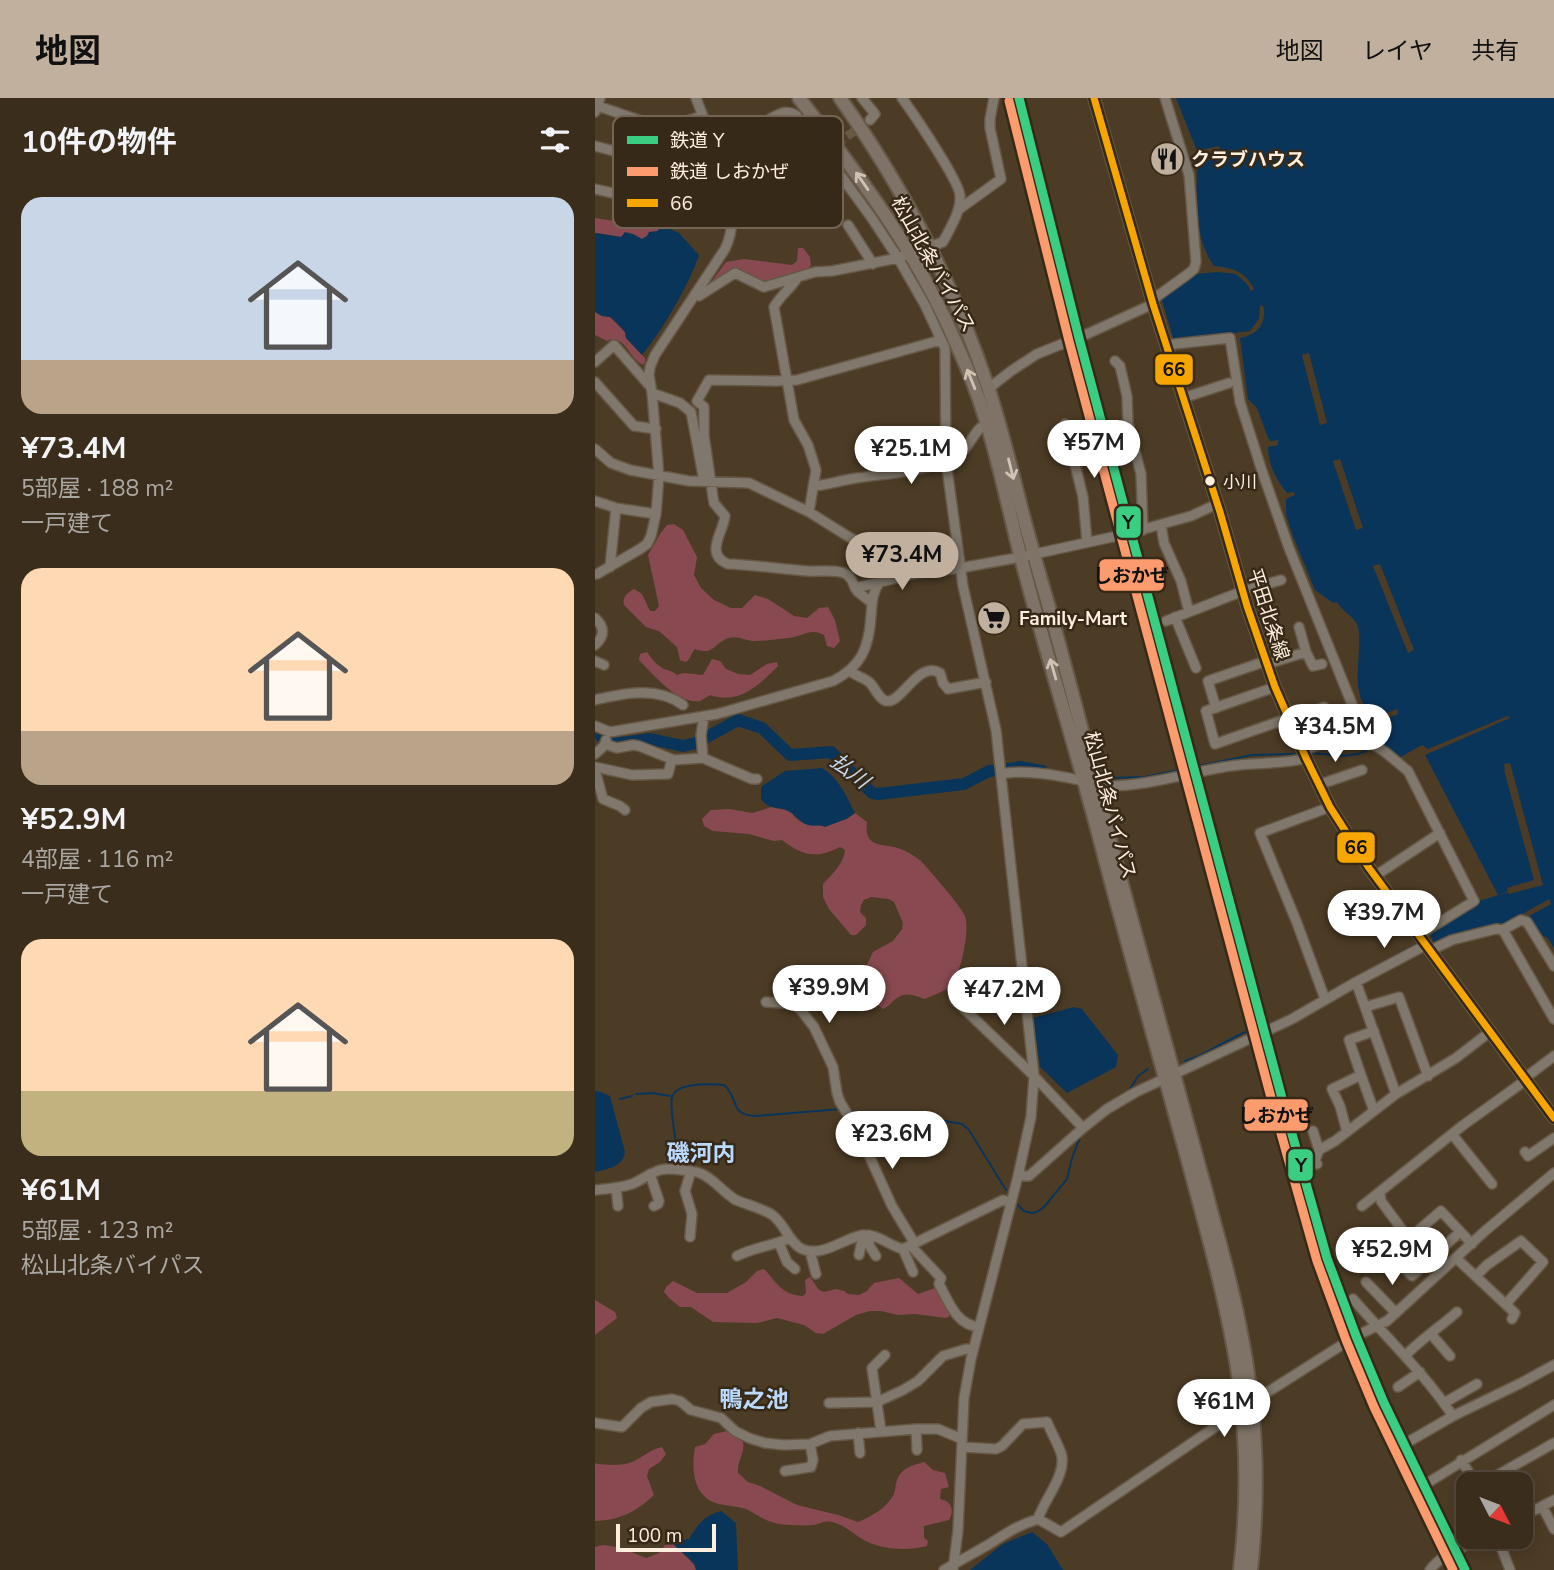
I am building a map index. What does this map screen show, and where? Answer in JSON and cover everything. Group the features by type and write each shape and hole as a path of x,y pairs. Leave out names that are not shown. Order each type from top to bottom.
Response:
{"highway":[{"name":"松山北条バイパス","path":"799,98 813,116"},
{"name":"松山北条バイパス","path":"840,98 900,190 954,297 989,389 1002,434 1027,555"},
{"name":"松山北条バイパス","path":"843,155 882,209 904,256 934,297 948,344 987,424 1027,555 1052,614 1090,783 1240,1326 1255,1465 1251,1570"},
{"name":"松山北条バイパス","path":"1240,1570 1247,1406"}],"main road":[{"name":"平田北条線","path":"1094,98 1153,302 1243,591 1275,687 1304,754 1330,807 1375,876 1554,1118"}],"street":[{"path":"696,98 702,116"},
{"path":"862,98 875,114 870,120"},
{"path":"695,294 699,296 736,273 764,287 815,272 873,264 943,242 958,211 961,195 923,128 902,98"},
{"path":"958,211 1001,179 990,128 993,98"},
{"path":"989,389 1037,354 1087,334 1153,302 1193,269 1196,262 1189,175 1165,98"},
{"path":"597,105 628,116"},
{"path":"776,116 783,112 791,112 797,116"},
{"path":"595,146 613,151"},
{"path":"843,179 904,256"},
{"path":"595,189 613,193"},
{"path":"848,225 873,264"},
{"path":"595,574 647,544 652,536 660,476 650,367 655,355 730,239 731,228"},
{"path":"798,277 773,307 794,419 808,445 816,470 809,512"},
{"path":"1018,1176 1029,1176 1107,1109 1158,1081 1275,1028 1324,997 1425,943 1474,901 1408,771 1368,741 1361,728 1289,548 1262,471 1240,402 1230,338 1166,345"},
{"path":"707,481 704,407 697,401 709,380 797,380 948,344 946,461 963,586 996,730 1034,1076 1031,1117 973,1350 964,1398 958,1530 953,1567"},
{"path":"595,362 614,345 651,389 680,403 691,412 714,503 725,516 715,550 722,562 805,571 839,571 846,573 858,592 872,603"},
{"path":"1115,361 1120,366 1127,396 1128,424 1141,474 1143,530"},
{"path":"1183,398 1229,383"},
{"path":"596,384 634,426 656,429"},
{"path":"813,486 901,473 946,461 968,447 977,430 987,424"},
{"path":"1065,424 1083,497 1087,542"},
{"path":"595,449 611,463 660,476 749,483 809,512 849,537 918,573"},
{"path":"595,501 616,508 656,514"},
{"path":"855,587 1143,530 1191,516 1217,504"},
{"path":"610,567 616,508"},
{"path":"1161,524 1164,543 1181,581 1189,612"},
{"path":"1196,668 1171,619 1243,591 1281,580"},
{"path":"606,739 717,714 833,681 858,663 867,643 875,588 879,583"},
{"path":"595,618 603,626 603,631 595,645"},
{"path":"1299,627 1313,666 1322,664"},
{"path":"1216,708 1208,681 1306,652"},
{"path":"850,671 871,684 885,701 895,698 912,681 932,670 940,673 948,689 986,682"},
{"path":"1275,687 1206,711 1215,744 1324,707"},
{"path":"595,700 625,692 642,692 662,695 683,705"},
{"path":"703,758 701,739 704,716"},
{"path":"595,726 617,748 633,745 672,759 703,758 757,779"},
{"path":"1001,774 1024,772 1104,786 1142,784 1231,765 1294,761 1361,728"},
{"path":"595,754 600,751 606,739"},
{"path":"625,810 603,799 595,768 632,775 668,774 672,759"},
{"path":"1318,785 1362,770"},
{"path":"1324,997 1261,834 1330,807"},
{"path":"1375,876 1440,833"},
{"path":"1425,943 1452,940 1496,929 1503,930 1521,920 1527,922 1554,966"},
{"path":"1503,930 1554,1019"},
{"path":"1356,982 1396,1094"},
{"path":"1365,1007 1399,997 1428,1076"},
{"path":"954,999 1034,1076 1083,1128"},
{"path":"766,1002 793,1004 814,1027 833,1068 837,1093 859,1133 909,1246 913,1272"},
{"path":"1374,1031 1349,1040 1374,1111"},
{"path":"1317,1164 1315,1160 1319,1150 1335,1141 1396,1094 1456,1058 1491,1031"},
{"path":"1362,1206 1554,1056"},
{"path":"1347,1132 1332,1089 1361,1075"},
{"path":"1313,1131 1319,1150"},
{"path":"1453,1134 1492,1184"},
{"path":"1525,1152 1528,1156 1554,1138"},
{"path":"595,1191 616,1190 675,1169 691,1171 704,1175 735,1199 774,1216 798,1247 810,1251 823,1250 866,1235 884,1240 893,1247 909,1246 1003,1200 1011,1203"},
{"path":"690,1237 692,1214 686,1209 685,1191 691,1171"},
{"path":"1038,1519 1061,1532 1247,1406 1356,1336 1377,1327 1554,1172"},
{"path":"651,1176 659,1201 654,1206"},
{"path":"616,1190 618,1206"},
{"path":"1380,1193 1381,1201 1409,1239"},
{"path":"1423,1289 1391,1254 1441,1211 1472,1244"},
{"path":"1412,1276 1460,1232"},
{"path":"859,1255 866,1235"},
{"path":"866,1235 871,1251 876,1256"},
{"path":"737,1256 751,1249 790,1238"},
{"path":"1470,1274 1521,1241 1543,1262 1506,1304"},
{"path":"779,1243 787,1262 795,1269"},
{"path":"909,1246 941,1278 939,1284 956,1315 968,1326 979,1327"},
{"path":"810,1251 816,1274"},
{"path":"1456,1258 1470,1274 1515,1313 1512,1319"},
{"path":"1366,1282 1396,1313"},
{"path":"1353,1299 1420,1372 1453,1416"},
{"path":"1405,1356 1414,1346 1456,1316"},
{"path":"1431,1334 1449,1352"},
{"path":"829,1403 877,1402 918,1381 943,1356 966,1349 973,1350"},
{"path":"881,1431 872,1368 885,1355"},
{"path":"1408,1442 1554,1365"},
{"path":"1398,1387 1420,1372"},
{"path":"1444,1403 1472,1384"},
{"path":"595,1423 622,1427 651,1402 672,1399 680,1401 691,1410 721,1418 735,1431 749,1438 784,1446 810,1444 830,1436 938,1429 962,1443 996,1448 1002,1446 1023,1424 1047,1422 1062,1455 1062,1462 1058,1478 1041,1507 1038,1519"},
{"path":"1429,1482 1461,1460 1553,1407"},
{"path":"916,1429 917,1450"},
{"path":"858,1433 860,1453"},
{"path":"1503,1472 1554,1443"},
{"path":"785,1471 811,1467 813,1460 810,1444"},
{"path":"1461,1460 1468,1472"},
{"path":"1533,1511 1554,1500"},
{"path":"1542,1506 1554,1529"},
{"path":"944,1570 1007,1532 1038,1519"},
{"path":"1430,1570 1433,1565 1459,1549"},
{"path":"1502,1549 1510,1570"}],"shaded area":[{"path":"595,218 613,221 613,228 661,228 642,239 633,234 621,237 595,234"},
{"path":"798,248 803,248 810,257 811,265 808,269 776,283 765,285 744,273 711,288 709,285 726,262 744,259 792,265 797,261"},
{"path":"595,312 610,317 625,332 626,338 645,358 643,365 623,343 613,339 607,341 595,335"},
{"path":"674,524 683,530 697,557 694,575 701,588 714,600 731,608 742,608 755,595 768,599 794,616 807,618 819,608 828,607 835,620 840,641 834,648 827,646 824,635 815,632 763,641 732,637 710,650 695,649 686,662 680,660 677,647 659,631 646,627 624,605 626,596 634,589 642,594 650,611 655,611 659,606 648,555 667,525"},
{"path":"647,652 660,666 677,675 703,675 712,659 720,661 726,669 738,674 750,675 767,664 777,662 778,666 756,686 739,695 710,695 700,701 692,701 667,687 639,660 640,654"},
{"path":"772,807 791,812 802,822 814,825 840,821 855,813 867,822 867,831 872,841 903,850 921,861 965,916 963,953 957,974 949,987 925,999 911,995 900,996 883,1009 878,1005 879,995 884,988 874,984 866,967 873,952 893,941 903,923 894,902 871,897 861,905 860,912 866,918 866,925 856,935 851,935 829,909 823,897 823,884 840,864 845,850 840,847 824,853 810,854 797,850 782,840 713,831 704,826 702,819 711,810 729,809 752,813"},
{"path":"764,1269 784,1290 803,1296 806,1293 805,1280 810,1277 819,1290 824,1292 836,1289 859,1295 874,1283 899,1278 918,1294 935,1288 943,1289 952,1315 946,1318 870,1311 856,1315 823,1334 804,1325 777,1318 757,1323 713,1322 691,1307 680,1307 664,1292 673,1281 697,1293 727,1293 746,1282 757,1271"},
{"path":"595,1300 615,1312 617,1318 595,1335"},
{"path":"727,1431 743,1442 738,1473 748,1482 797,1505 858,1522 878,1512 890,1501 897,1480 904,1470 924,1462 933,1470 945,1473 949,1487 941,1489 940,1499 949,1504 952,1509 951,1516 949,1520 924,1526 927,1546 895,1549 871,1543 832,1522 815,1525 778,1524 746,1509 710,1501 696,1482 693,1464 695,1447 705,1444 714,1434"},
{"path":"662,1447 666,1454 649,1469 647,1476 654,1495 627,1514 595,1521 595,1463 628,1463"},
{"path":"672,1541 695,1565 696,1570 595,1570 595,1547 607,1545 646,1558 659,1553"}],"water":[{"path":"1176,98 1554,98 1554,948 1529,916 1551,904 1549,899 1502,927 1493,925 1434,943 1429,932 1475,907 1479,901 1498,895 1425,755 1510,718 1508,716 1428,749 1422,745 1399,758 1375,743 1367,727 1398,714 1397,709 1376,717 1361,699 1358,688 1358,627 1337,602 1333,603 1315,590 1286,515 1286,499 1295,495 1294,492 1287,493 1283,488 1270,460 1268,447 1278,445 1278,440 1271,441 1268,438 1257,408 1248,399 1240,338 1259,329 1264,308 1260,306 1259,319 1250,331 1174,341 1161,297 1194,274 1236,274 1251,291 1254,289 1246,278 1237,272 1214,266 1207,254 1197,213 1197,156 1220,151 1219,146 1197,151"},
{"path":"668,228 679,233 699,255 674,307 642,355 626,338 625,332 617,323 610,317 595,312 595,234 621,237 625,232 642,239 649,232"},
{"path":"822,768 837,782 855,813 846,819 825,827 808,825 786,810 768,806 761,799 762,786 785,771"},
{"path":"1074,1007 1082,1009 1118,1055 1116,1067 1067,1093 1040,1067 1033,1018"},
{"path":"595,1091 610,1096 625,1152 618,1164 595,1172"},
{"path":"721,1511 736,1523 738,1570 696,1570 672,1541 689,1539 702,1521"},
{"path":"1032,1532 1047,1544 1063,1570 970,1570 1003,1544"}],"pier":[{"path":"1309,353 1327,423 1320,425 1302,355"},
{"path":"1340,459 1363,528 1356,530 1333,461"},
{"path":"1380,564 1414,650 1408,653 1373,566"},
{"path":"1510,763 1543,885 1498,895 1508,891 1507,888 1534,880 1504,770 1504,764"}],"waterway":[{"name":"払川","path":"595,730 614,744 651,739 683,746 696,743 738,720 762,728 790,755 831,752 872,793 878,794 964,784 989,771 998,770"},
{"name":"払川","path":"1310,753 1346,755 1366,751"},
{"name":"払川","path":"1110,778 1145,777 1252,755 1294,754"},
{"name":"払川","path":"1004,770 1020,767 1042,771"},
{"path":"1327,993 1417,944"},
{"path":"1288,1016 1319,998"},
{"path":"1185,1061 1243,1033 1283,1019"},
{"path":"1129,1091 1138,1076 1148,1069"},
{"path":"677,1166 671,1102 675,1092 687,1086 724,1085 738,1109 747,1115 841,1109"},
{"path":"636,1094 670,1096"},
{"path":"620,1099 632,1096"},
{"path":"850,1111 867,1114 896,1130 940,1120 962,1124 969,1130 1006,1190"},
{"path":"1017,1204 1024,1211 1031,1213 1044,1207 1067,1179 1081,1135"}],"tunnel":[{"path":"843,139 863,125"}],"rail line":[{"name":"Y","path":"1019,98 1079,338 1327,1258 1384,1403 1465,1570"},
{"name":"しおかぜ","path":"1009,101 1069,341 1317,1261 1374,1407 1453,1570"}],"transit line":[{"name":"66","path":"1094,98 1153,304 1220,512 1247,606 1275,687 1306,758 1330,807 1369,868 1554,1118"}],"place":[{"name":"クラブハウス","path":"1167,159"},
{"name":"小川","path":"1210,481"},
{"name":"Family-Mart","path":"994,618"}],"district":[{"name":"磯河内","path":"701,1153"},
{"name":"鴨之池","path":"754,1399"}]}
